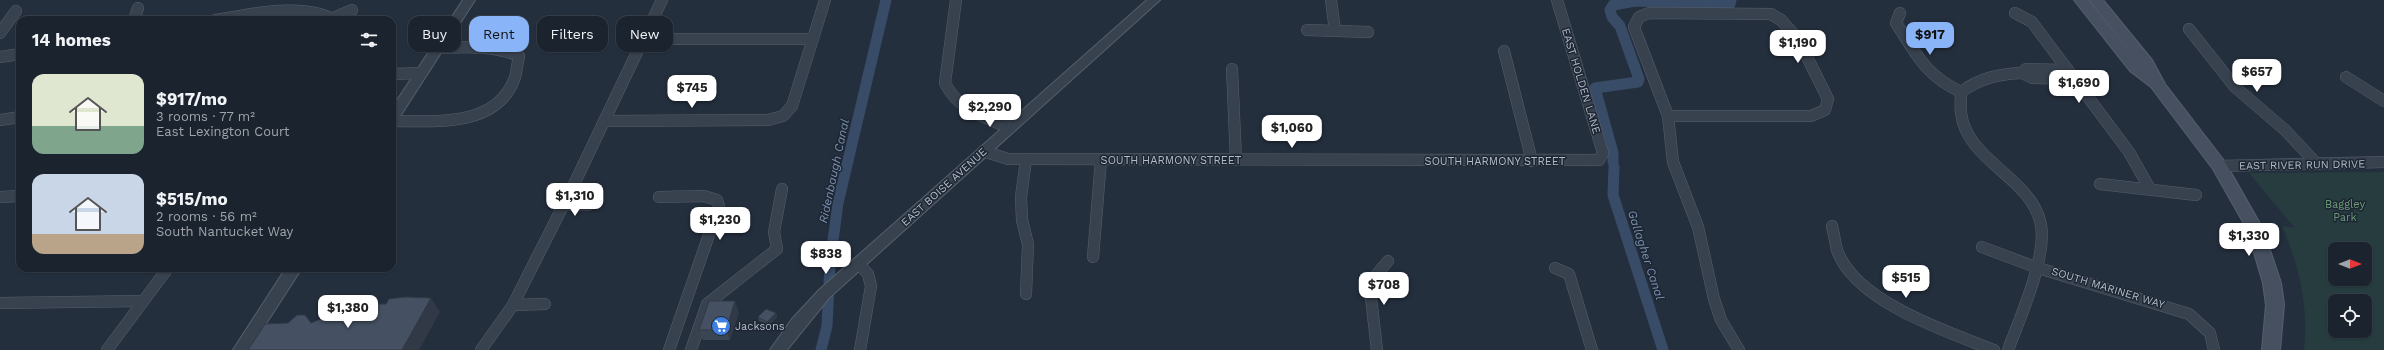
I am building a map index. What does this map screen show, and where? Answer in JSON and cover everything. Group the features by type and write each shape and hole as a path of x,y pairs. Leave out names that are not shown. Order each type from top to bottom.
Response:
{"main road":[{"path":"2081,0 2135,68 2158,86"},
{"path":"2096,0 2147,63 2158,86 2219,166 2256,229 2272,283 2274,305 2271,350"}],"street":[{"path":"459,16 469,0"},
{"path":"654,16 662,0"},
{"path":"604,121 768,120 783,116 792,106 825,0"},
{"path":"956,0 945,83 949,95 961,106 1010,128"},
{"name":"EAST BOISE AVENUE","path":"778,350 798,323 824,294 1154,0"},
{"path":"1331,0 1335,31"},
{"name":"EAST HOLDEN LANE","path":"1557,0 1603,153 1600,160"},
{"path":"135,16 138,8"},
{"path":"340,16 352,10"},
{"path":"0,33 16,11"},
{"path":"244,16 280,11 322,14 327,16"},
{"path":"2016,12 2032,22 2129,152 2150,189"},
{"path":"1668,116 1811,116 1825,110 1828,99 1791,28 1780,18 1763,13 1649,13 1638,17 1634,27 1668,116 1673,162 1698,227 1714,299 1721,320 1739,350"},
{"path":"1900,13 1896,23 1927,72 1943,85 1961,92"},
{"path":"2189,29 2235,87 2285,130 2317,164"},
{"path":"1307,30 1368,32"},
{"path":"673,39 812,39"},
{"path":"396,121 458,121 486,112 498,104 513,84 518,74 519,56 508,50 493,48 461,48"},
{"path":"1504,51 1532,162"},
{"path":"396,112 435,52"},
{"path":"481,350 513,305 637,52"},
{"path":"0,57 16,55"},
{"path":"1232,69 1236,160"},
{"path":"2022,73 2026,69 2068,70"},
{"path":"396,74 421,73"},
{"path":"2008,350 2028,294 2042,244 2041,224 2031,202 2015,183 1982,154 1965,128 1959,105 1961,92 1982,78 1995,75 2022,73 2032,78 2074,79"},
{"path":"2346,77 2384,101"},
{"path":"0,120 16,118"},
{"name":"SOUTH HARMONY STREET","path":"983,151 1008,160 1532,162 1600,160"},
{"path":"1026,160 1021,197 1022,220 1028,244 1026,294"},
{"path":"1093,258 1101,160"},
{"name":"EAST RIVER RUN DRIVE","path":"2219,166 2384,162"},
{"path":"2100,184 2196,195"},
{"path":"692,350 707,304 777,249 774,232 782,189"},
{"path":"0,197 16,196"},
{"path":"659,197 704,196 717,200 719,206 669,350"},
{"path":"563,205 588,205"},
{"path":"1832,226 1833,242 1839,254 1854,276 1868,288 1907,314 1994,350"},
{"name":"SOUTH MARINER WAY","path":"1982,247 2035,267 2189,314 2204,324 2213,336 2214,350"},
{"path":"1378,350 1370,289 1372,280 1388,261"},
{"path":"859,264 868,274 871,286 860,350"},
{"path":"1555,268 1569,274 1592,350"},
{"path":"107,350 165,272"},
{"path":"241,350 291,272"},
{"path":"0,303 143,301"},
{"path":"513,305 545,304"}],"green space":[{"name":"Baggley Park","path":"2384,172 2384,350 2304,350 2304,303 2298,271 2282,226 2295,228 2249,173"}],"building":[{"path":"405,297 431,298 402,350 248,350 265,324 288,323 297,315 305,315 311,323 330,315 345,322 350,314 358,314 366,304 386,304 389,299"},
{"path":"709,301 735,301 726,330 699,330"},
{"path":"766,309 776,313 767,322 758,317"}],"waterway":[{"name":"Ridenbaugh Canal","path":"821,350 827,326 830,263 838,203 886,0"},
{"name":"Gallagher Canal","path":"1613,162 1613,153 1595,88 1638,82 1639,79 1620,26 1612,17 1610,10 1613,5 1635,1 1730,4 1731,0"},
{"name":"Gallagher Canal","path":"1614,167 1613,195 1663,350"}],"place":[{"name":"Jacksons","path":"721,326"}]}
